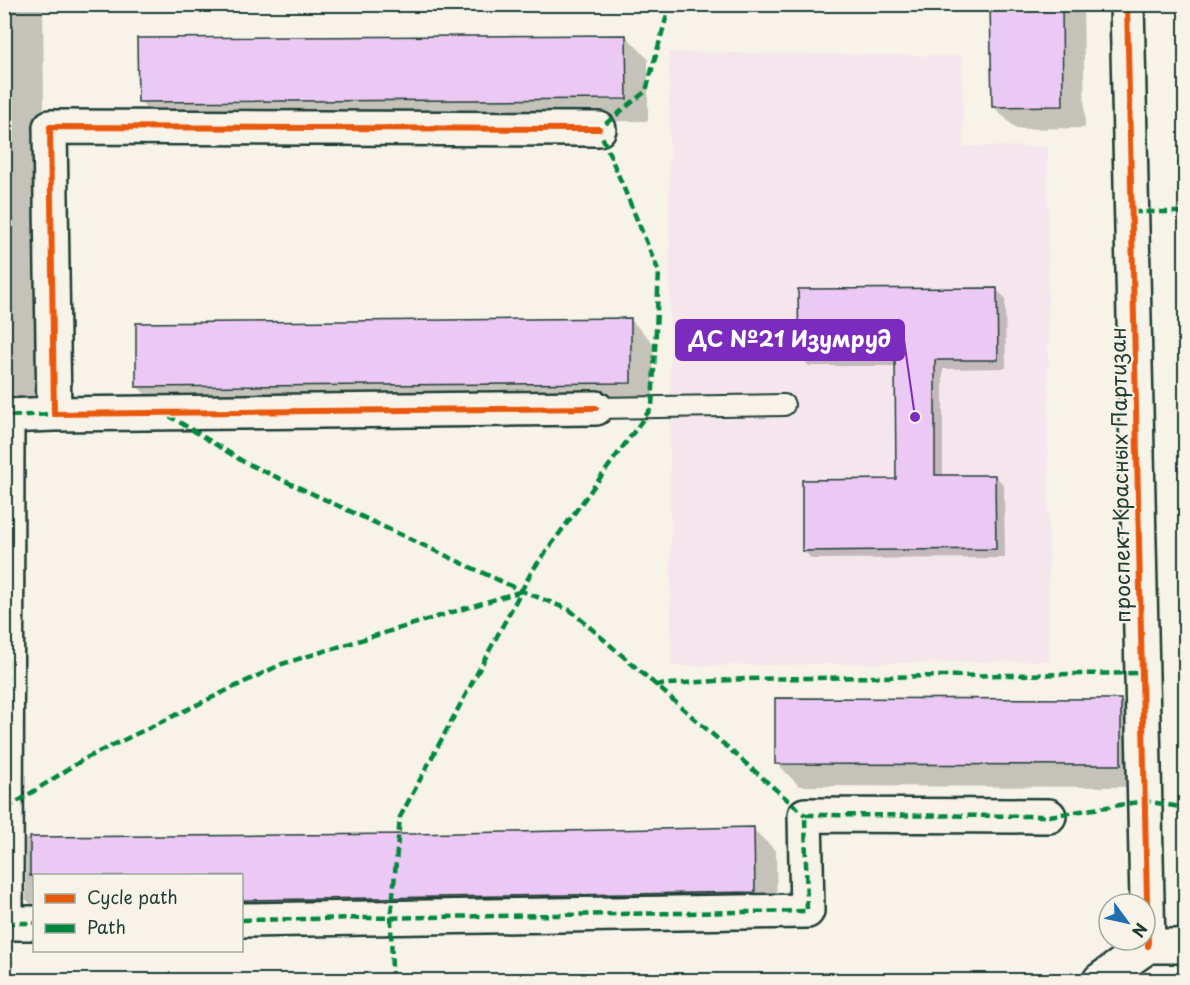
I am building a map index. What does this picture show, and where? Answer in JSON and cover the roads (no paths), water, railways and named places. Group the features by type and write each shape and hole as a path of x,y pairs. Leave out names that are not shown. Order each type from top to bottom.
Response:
{"street":[{"name":"проспект Красных Партизан","path":"1127,4 1147,892"},
{"path":"54,414 50,127 599,129"},
{"path":"15,923 7,416 596,408"},
{"path":"243,920 807,911 805,815 1049,816"},
{"path":"1157,946 1185,946"},
{"path":"1100,981 1140,952"}],"lane":[{"path":"596,408 784,405"}],"place":[{"name":"ДС №21 Изумруд","path":"915,417"}]}
